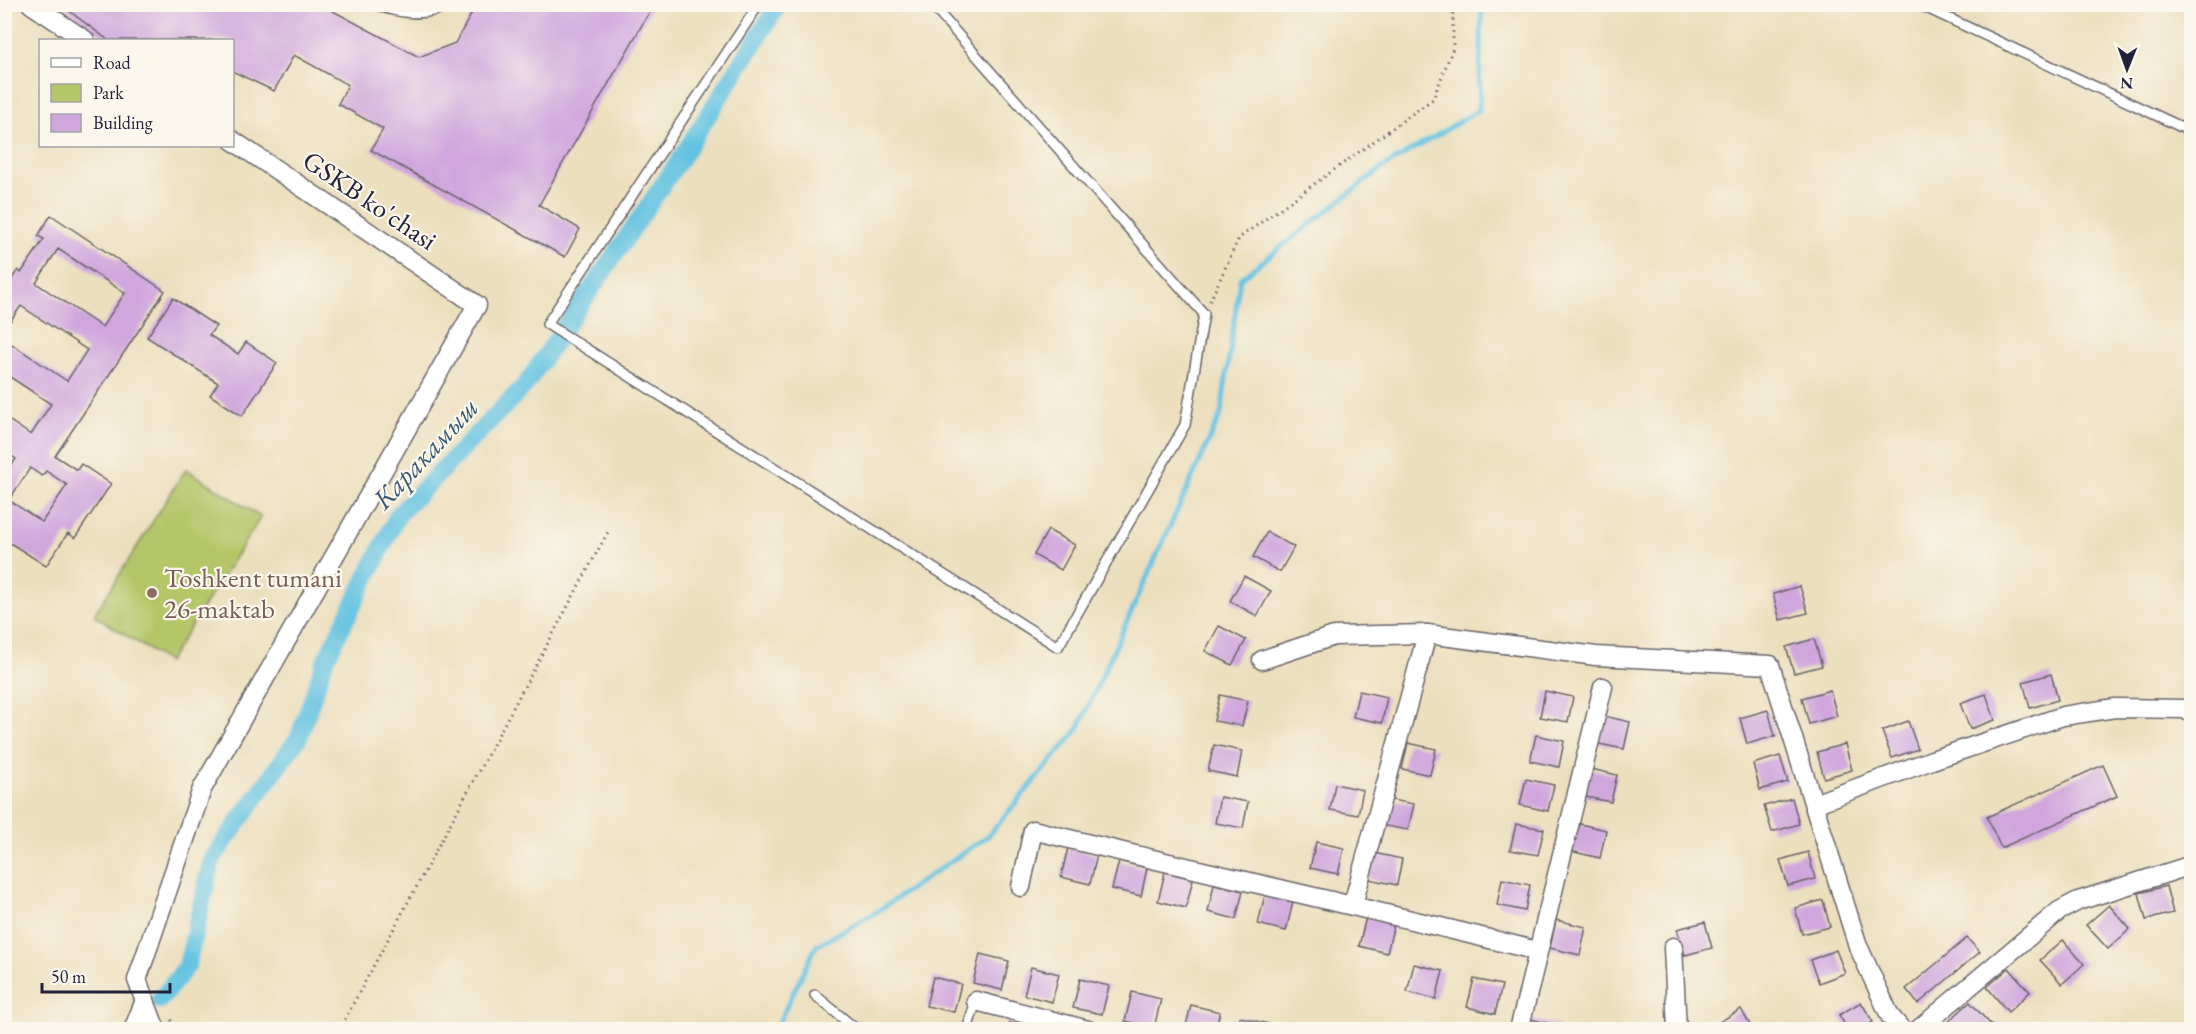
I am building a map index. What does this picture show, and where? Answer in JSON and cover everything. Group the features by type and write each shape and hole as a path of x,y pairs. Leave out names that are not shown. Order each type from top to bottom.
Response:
{"street":[{"path":"31,4 84,39"},
{"name":"GSKB ko'chasi","path":"145,1000 137,980 202,789 477,305 234,141"},
{"path":"1262,660 1334,636 1427,634 1596,656 1770,665 1858,946 1890,1016 1902,1029"},
{"path":"1353,904 1427,634"},
{"path":"1519,1029 1603,687"},
{"path":"1814,804 1932,760 2063,716 2115,708 2185,709 2192,714"},
{"path":"1021,888 1033,830 1173,865 1353,904 1537,951"},
{"path":"1918,1029 2059,911 2078,901 2192,865"},
{"path":"1673,947 1677,1029"},
{"path":"133,1029 145,1000"},
{"path":"145,1000 156,1029"},
{"path":"976,1001 1088,1029"}],"lane":[{"path":"373,4 393,11 415,14 434,12 452,4"},
{"path":"759,4 547,324 1058,647 1185,424 1204,314 931,4"},
{"path":"1918,4 2192,132"},
{"path":"815,995 857,1029"},
{"path":"968,1029 976,1001"}],"path":[{"path":"1204,314 1239,238 1433,99 1453,48 1453,4"},
{"path":"339,1029 609,530"}],"green space":[{"path":"186,469 261,517 168,662 94,615"}],"building":[{"path":"60,4 320,4 419,57 455,43 477,4 654,4 539,205 580,229 565,257 371,150 383,129 338,104 348,85 294,55 274,91 234,72 234,39 107,39"},
{"path":"51,215 165,291 55,456 77,470 81,464 111,484 75,538 68,533 46,566 4,539 4,475 16,459 4,451 4,417 31,435 51,404 4,373 4,339 67,381 87,350 21,306 4,330 4,290 18,270 21,273 44,239 38,236","holes":["58,249 125,293 102,327 36,283","30,468 42,476 46,471 67,485 42,522 9,500"]},
{"path":"173,298 216,326 209,335 238,354 246,342 277,363 242,416 210,395 218,383 147,337"},
{"path":"1048,530 1075,545 1061,570 1034,555"},
{"path":"1267,532 1294,547 1280,572 1253,557"},
{"path":"1244,576 1271,591 1257,616 1230,601"},
{"path":"1800,586 1808,613 1780,620 1773,594"},
{"path":"1219,626 1246,640 1232,665 1205,651"},
{"path":"1814,639 1822,666 1794,673 1786,647"},
{"path":"2051,674 2058,700 2030,708 2023,682"},
{"path":"1830,690 1837,716 1809,724 1802,698"},
{"path":"1359,691 1387,697 1382,723 1353,717"},
{"path":"1545,691 1573,697 1568,722 1540,717"},
{"path":"1986,694 1995,720 1970,729 1960,703"},
{"path":"1220,695 1248,701 1242,726 1214,721"},
{"path":"1768,710 1775,736 1747,744 1740,718"},
{"path":"1600,715 1630,722 1624,749 1594,743"},
{"path":"1908,721 1918,749 1892,758 1882,731"},
{"path":"1536,735 1564,741 1559,767 1530,761"},
{"path":"1408,743 1436,749 1430,775 1402,769"},
{"path":"1845,744 1852,770 1824,778 1817,752"},
{"path":"1214,745 1242,751 1237,777 1208,771"},
{"path":"1780,756 1788,782 1760,790 1753,764"},
{"path":"2103,765 2117,796 2001,848 1987,817"},
{"path":"1587,768 1617,775 1611,802 1581,796"},
{"path":"1526,779 1554,785 1548,811 1520,805"},
{"path":"1335,784 1363,790 1358,815 1330,810"},
{"path":"1220,797 1248,802 1243,828 1215,823"},
{"path":"1792,798 1799,824 1772,832 1764,806"},
{"path":"1386,799 1414,804 1408,830 1380,825"},
{"path":"1576,823 1606,830 1600,858 1570,851"},
{"path":"1516,824 1544,829 1538,855 1510,850"},
{"path":"1316,842 1344,848 1338,874 1310,868"},
{"path":"1068,848 1097,855 1090,884 1061,877"},
{"path":"1808,852 1815,879 1788,886 1780,860"},
{"path":"1374,853 1402,859 1397,885 1369,879"},
{"path":"1119,861 1147,868 1141,896 1112,889"},
{"path":"1165,872 1193,879 1186,908 1158,901"},
{"path":"1502,879 1530,885 1525,911 1497,905"},
{"path":"1214,884 1243,891 1236,919 1208,912"},
{"path":"2166,886 2173,913 2146,920 2139,893"},
{"path":"1265,895 1293,902 1286,931 1258,924"},
{"path":"1823,900 1830,927 1802,934 1795,908"},
{"path":"2109,905 2130,929 2108,949 2086,925"},
{"path":"1366,917 1394,924 1387,953 1359,946"},
{"path":"1556,920 1586,927 1580,955 1550,948"},
{"path":"1705,922 1712,948 1685,955 1677,929"},
{"path":"1967,938 1980,952 1918,1004 1906,989"},
{"path":"2063,940 2084,964 2062,984 2040,960"},
{"path":"1836,950 1845,973 1819,983 1810,960"},
{"path":"980,954 1009,961 1002,990 973,983"},
{"path":"1414,964 1443,971 1436,999 1407,992"},
{"path":"1031,967 1059,974 1052,1002 1024,995"},
{"path":"2009,968 2030,992 2008,1012 1987,987"},
{"path":"933,977 961,984 954,1012 926,1006"},
{"path":"1080,979 1109,986 1102,1014 1073,1008"},
{"path":"1474,979 1502,985 1495,1014 1467,1007"},
{"path":"1132,992 1161,999 1154,1028 1125,1021"},
{"path":"1861,1002 1873,1022 1860,1030 1848,1030 1839,1015"},
{"path":"1970,1002 1992,1026 1988,1030 1954,1030 1948,1022"},
{"path":"1191,1005 1220,1012 1215,1030 1185,1030"},
{"path":"1741,1009 1753,1030 1719,1030 1716,1024"},
{"path":"1240,1017 1269,1024 1268,1030 1237,1030"},
{"path":"1530,1019 1560,1026 1559,1030 1528,1030"},
{"path":"1009,1023 1039,1028 1039,1030 1007,1030"}],"waterway":[{"name":"Каракамыш","path":"160,1000 187,966 212,859 299,737 325,661 398,515 526,384 679,161 779,4"},
{"path":"775,1030 816,946 875,913 988,836 1078,729 1221,414 1240,279 1382,168 1479,110 1482,4"}],"place":[{"name":"Toshkent tumani 26-maktab","path":"152,593"}]}
